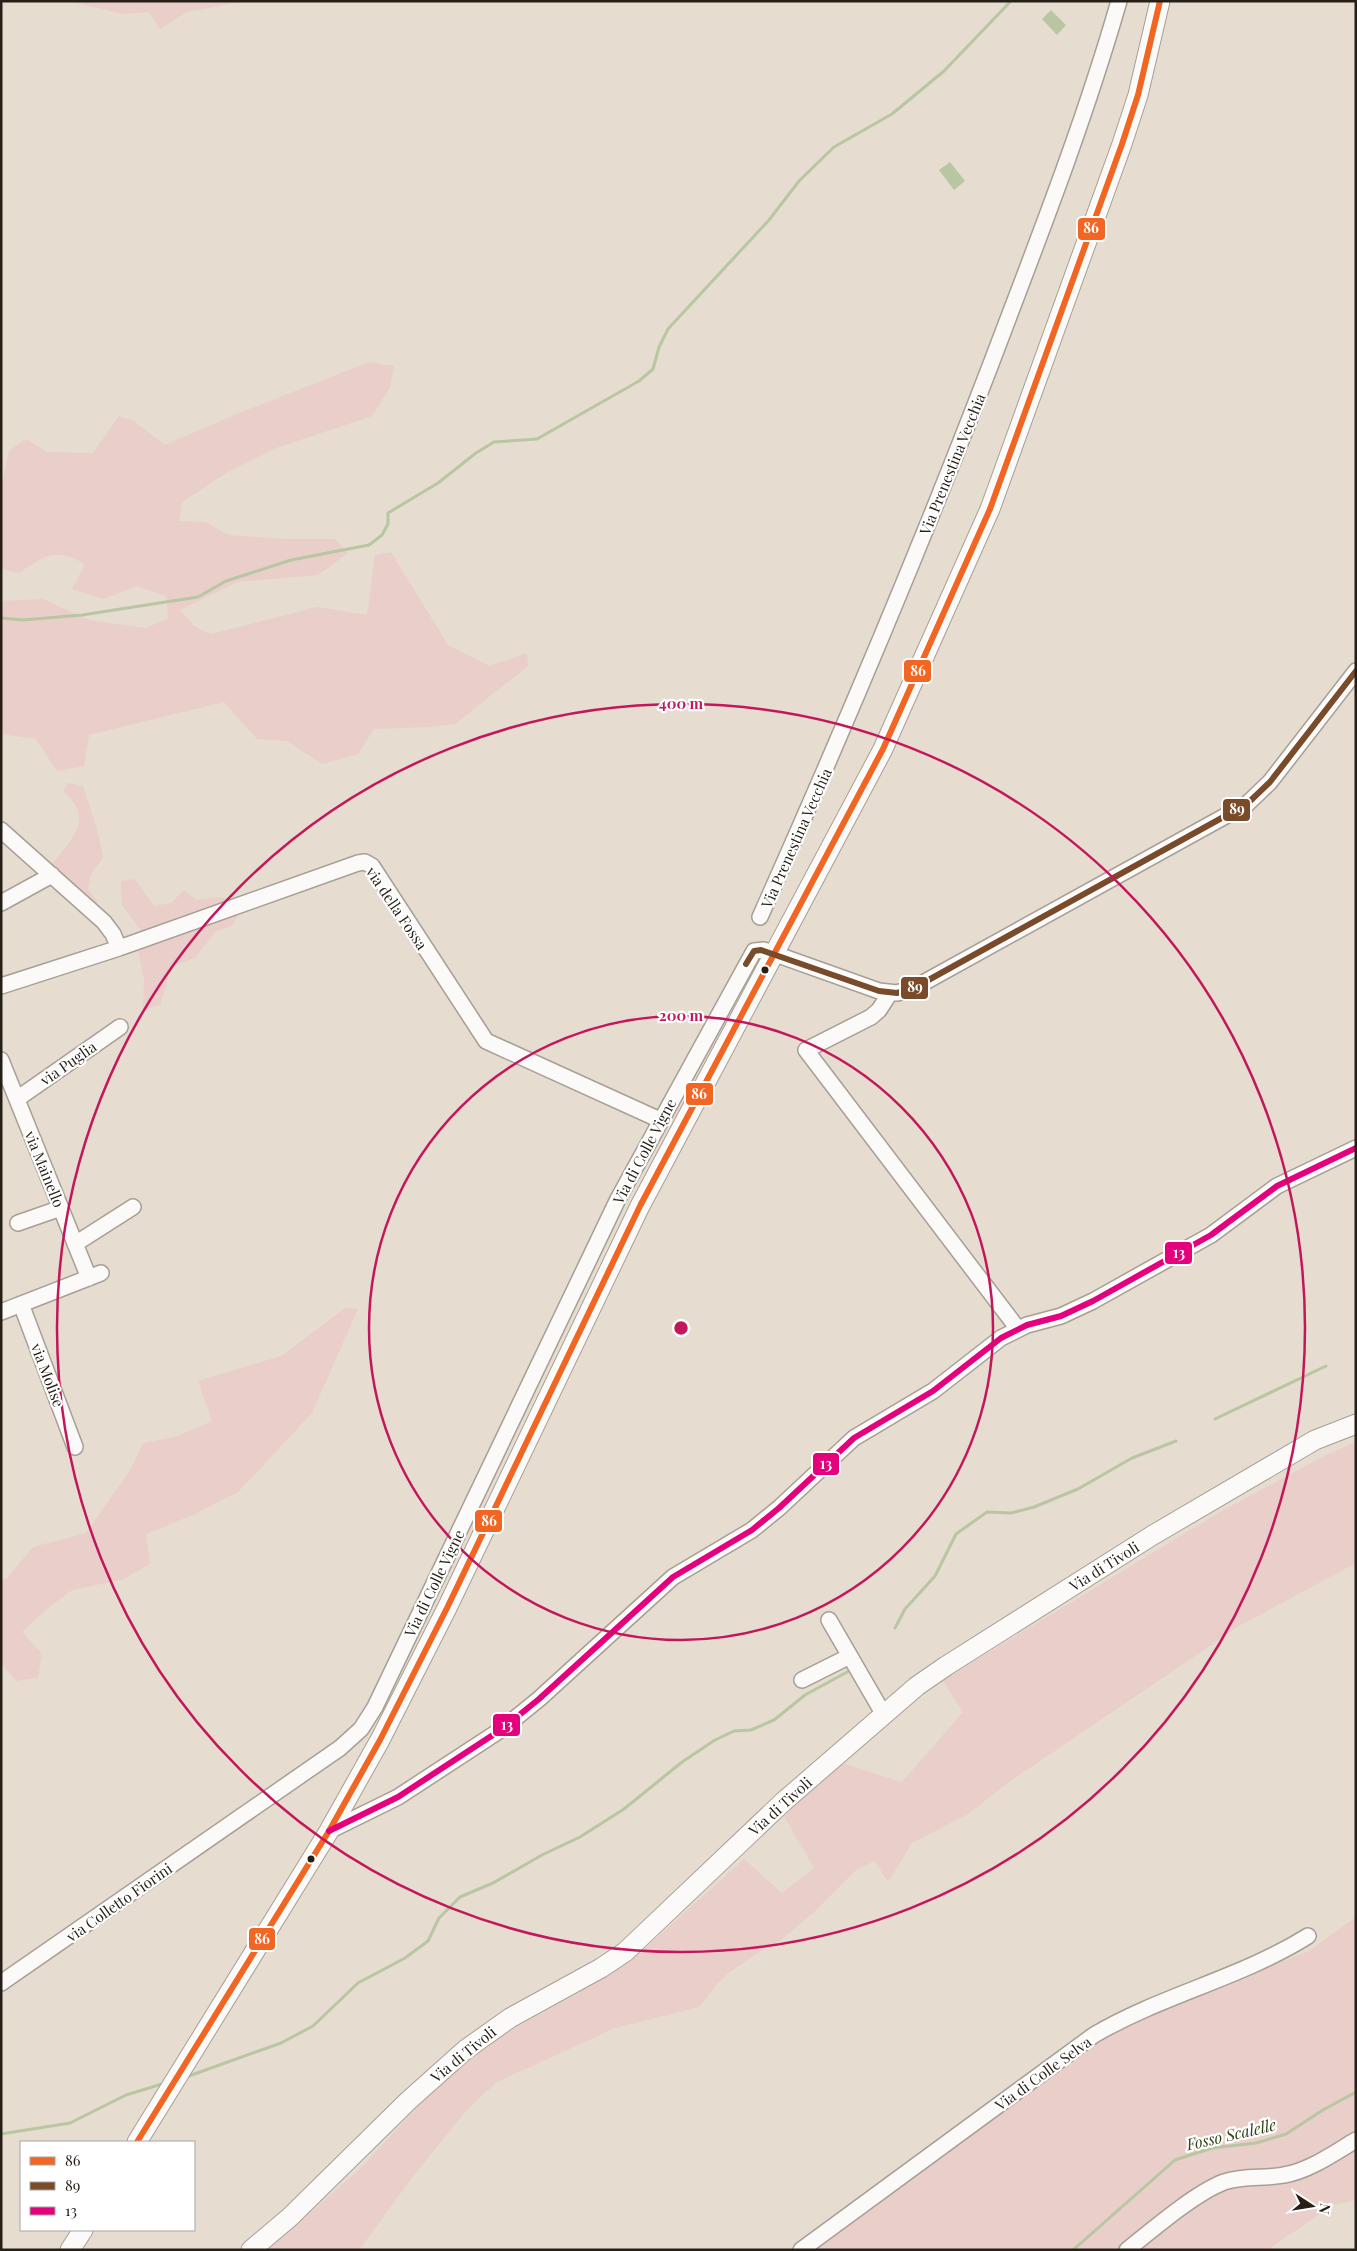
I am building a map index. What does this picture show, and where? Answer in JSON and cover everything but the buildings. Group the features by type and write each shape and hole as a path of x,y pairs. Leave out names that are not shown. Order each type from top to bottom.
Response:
{"main road":[{"path":"138,2141 329,1831 380,1740 447,1608 640,1206 883,749 983,526 1122,144 1140,86 1160,1"},
{"name":"Via di Tivoli","path":"250,2250 290,2218 404,2105 456,2058 518,2013 600,1968 625,1952 761,1823 884,1715 937,1672 1153,1535 1315,1440 1356,1424"},
{"path":"70,2250 82,2231"}],"street":[{"name":"Via Prenestina Vecchia","path":"760,917 826,770 955,460 1069,158 1118,1"},
{"name":"Via di Colle Vigne","path":"236,1820 340,1748 355,1736 370,1715 618,1199 752,954 761,950 876,990 890,993 914,988 1247,804 1270,782 1356,671"},
{"path":"1,830 104,922 115,937 119,948"},
{"name":"via della Fossa","path":"1,986 119,948 365,862 372,866 486,1041 660,1120"},
{"path":"1,903 52,875"},
{"path":"890,993 880,1010 871,1017 806,1050 1018,1329"},
{"name":"via Puglia","path":"17,1099 120,1027"},
{"name":"via Mainello","path":"1,1312 94,1275 75,1244 2,1062"},
{"path":"329,1831 406,1793 502,1729 539,1699 673,1577 744,1536 779,1508 854,1438 933,1391 988,1347 1018,1329 1069,1313 1093,1302 1211,1235 1276,1186 1356,1148"},
{"path":"75,1244 133,1207"},
{"path":"18,1223 61,1208"},
{"name":"via Molise","path":"21,1304 75,1447"},
{"path":"829,1620 884,1715"},
{"path":"802,1680 850,1656"},
{"name":"via Colletto Fiorini","path":"1,1983 236,1820"},
{"name":"Via di Colle Selva","path":"801,2250 1094,2035 1134,2014 1268,1958 1308,1936"},
{"path":"1127,2250 1162,2222 1216,2185 1238,2178 1287,2175 1356,2140"}],"shaded area":[{"path":"69,1 245,1 187,12 160,29 149,12 123,14"},
{"path":"1051,10 1066,25 1057,35 1042,19"},
{"path":"950,162 965,181 954,190 939,170"},
{"path":"369,362 394,366 390,387 372,416 276,448 226,473 182,502 179,521 205,522 228,535 285,539 335,539 348,553 318,575 237,582 180,610 194,626 211,634 317,607 367,615 375,555 391,552 448,645 490,666 527,653 528,666 455,724 374,729 358,754 322,764 287,741 257,739 224,702 89,735 84,766 57,771 36,739 1,734 1,601 43,599 89,620 145,628 168,619 166,596 136,586 104,599 72,589 85,564 66,556 50,555 19,573 1,569 1,479 3,479 9,451 26,439 47,452 93,453 119,416 134,421 165,445 232,416"},
{"path":"68,783 83,786 102,848 103,857 90,876 88,889 98,902 91,905 50,866 71,840 78,825 78,810 63,791"},
{"path":"135,879 154,906 171,903 184,890 196,900 219,897 234,901 142,932 122,905 121,881"},
{"path":"240,912 232,926 216,931 195,958 172,966 160,1005 143,1010 144,979 137,945"},
{"path":"345,1308 358,1309 312,1413 238,1492 195,1514 146,1534 150,1564 124,1579 72,1590 49,1607 22,1632 42,1654 38,1678 16,1681 1,1663 1,1581 6,1579 33,1547 86,1533 131,1469 143,1443 175,1437 212,1421 198,1381 281,1356"},
{"path":"1356,1442 1356,1563 1239,1626 1009,1782 968,1814 912,1843 888,1882 875,1861 857,1869 815,1911 781,1940 754,1955 730,1972 717,1984 699,2007 615,2028 497,2082 470,2106 414,2175 359,2250 268,2250 359,2170 444,2078 492,2041 577,1994 642,1951 744,1859 782,1893 814,1868 784,1816 841,1763 902,1782 963,1712 943,1680 1220,1512 1320,1458"},
{"path":"1356,1917 1356,2200 1333,2205 1267,2250 806,2250 884,2177 990,2107 1163,2001 1229,1983 1309,1951"}],"waterway":[{"path":"1,618 23,620 82,615 198,597 226,581 291,560 369,545 382,535 388,524 388,513 438,483 476,453 494,442 537,439 639,381 653,369 659,347 668,329 769,220 799,181 834,147 892,114 944,71 1011,1"},
{"path":"1215,1419 1326,1366"},
{"path":"895,1628 905,1609 935,1576 956,1534 987,1512 1011,1513 1034,1507 1078,1489 1132,1458 1176,1441"},
{"path":"186,2077 281,2043 313,2026 358,1983 405,1958 428,1941 439,1918 460,1897 493,1883 542,1855 580,1837 624,1809 682,1762 715,1740 734,1731 751,1730 774,1720 805,1695 849,1671"},
{"path":"1,2134 70,2123 126,2095 162,2084"},
{"name":"Fosso Scalelle","path":"1073,2250 1175,2160 1212,2148 1256,2143 1286,2134 1323,2110 1356,2092"}],"transit line":[{"name":"86","path":"138,2141 329,1831 380,1740 447,1608 640,1206 883,749 990,509 1122,144 1138,95 1160,1"},
{"name":"89","path":"746,964 754,951 761,950 879,991 897,993 914,988 1247,804 1270,782 1356,671"},
{"name":"13","path":"329,1831 398,1797 502,1729 539,1699 673,1577 752,1530 779,1508 854,1438 933,1391 1001,1338 1027,1325 1061,1316 1093,1301 1211,1235 1277,1186 1356,1148"}]}
